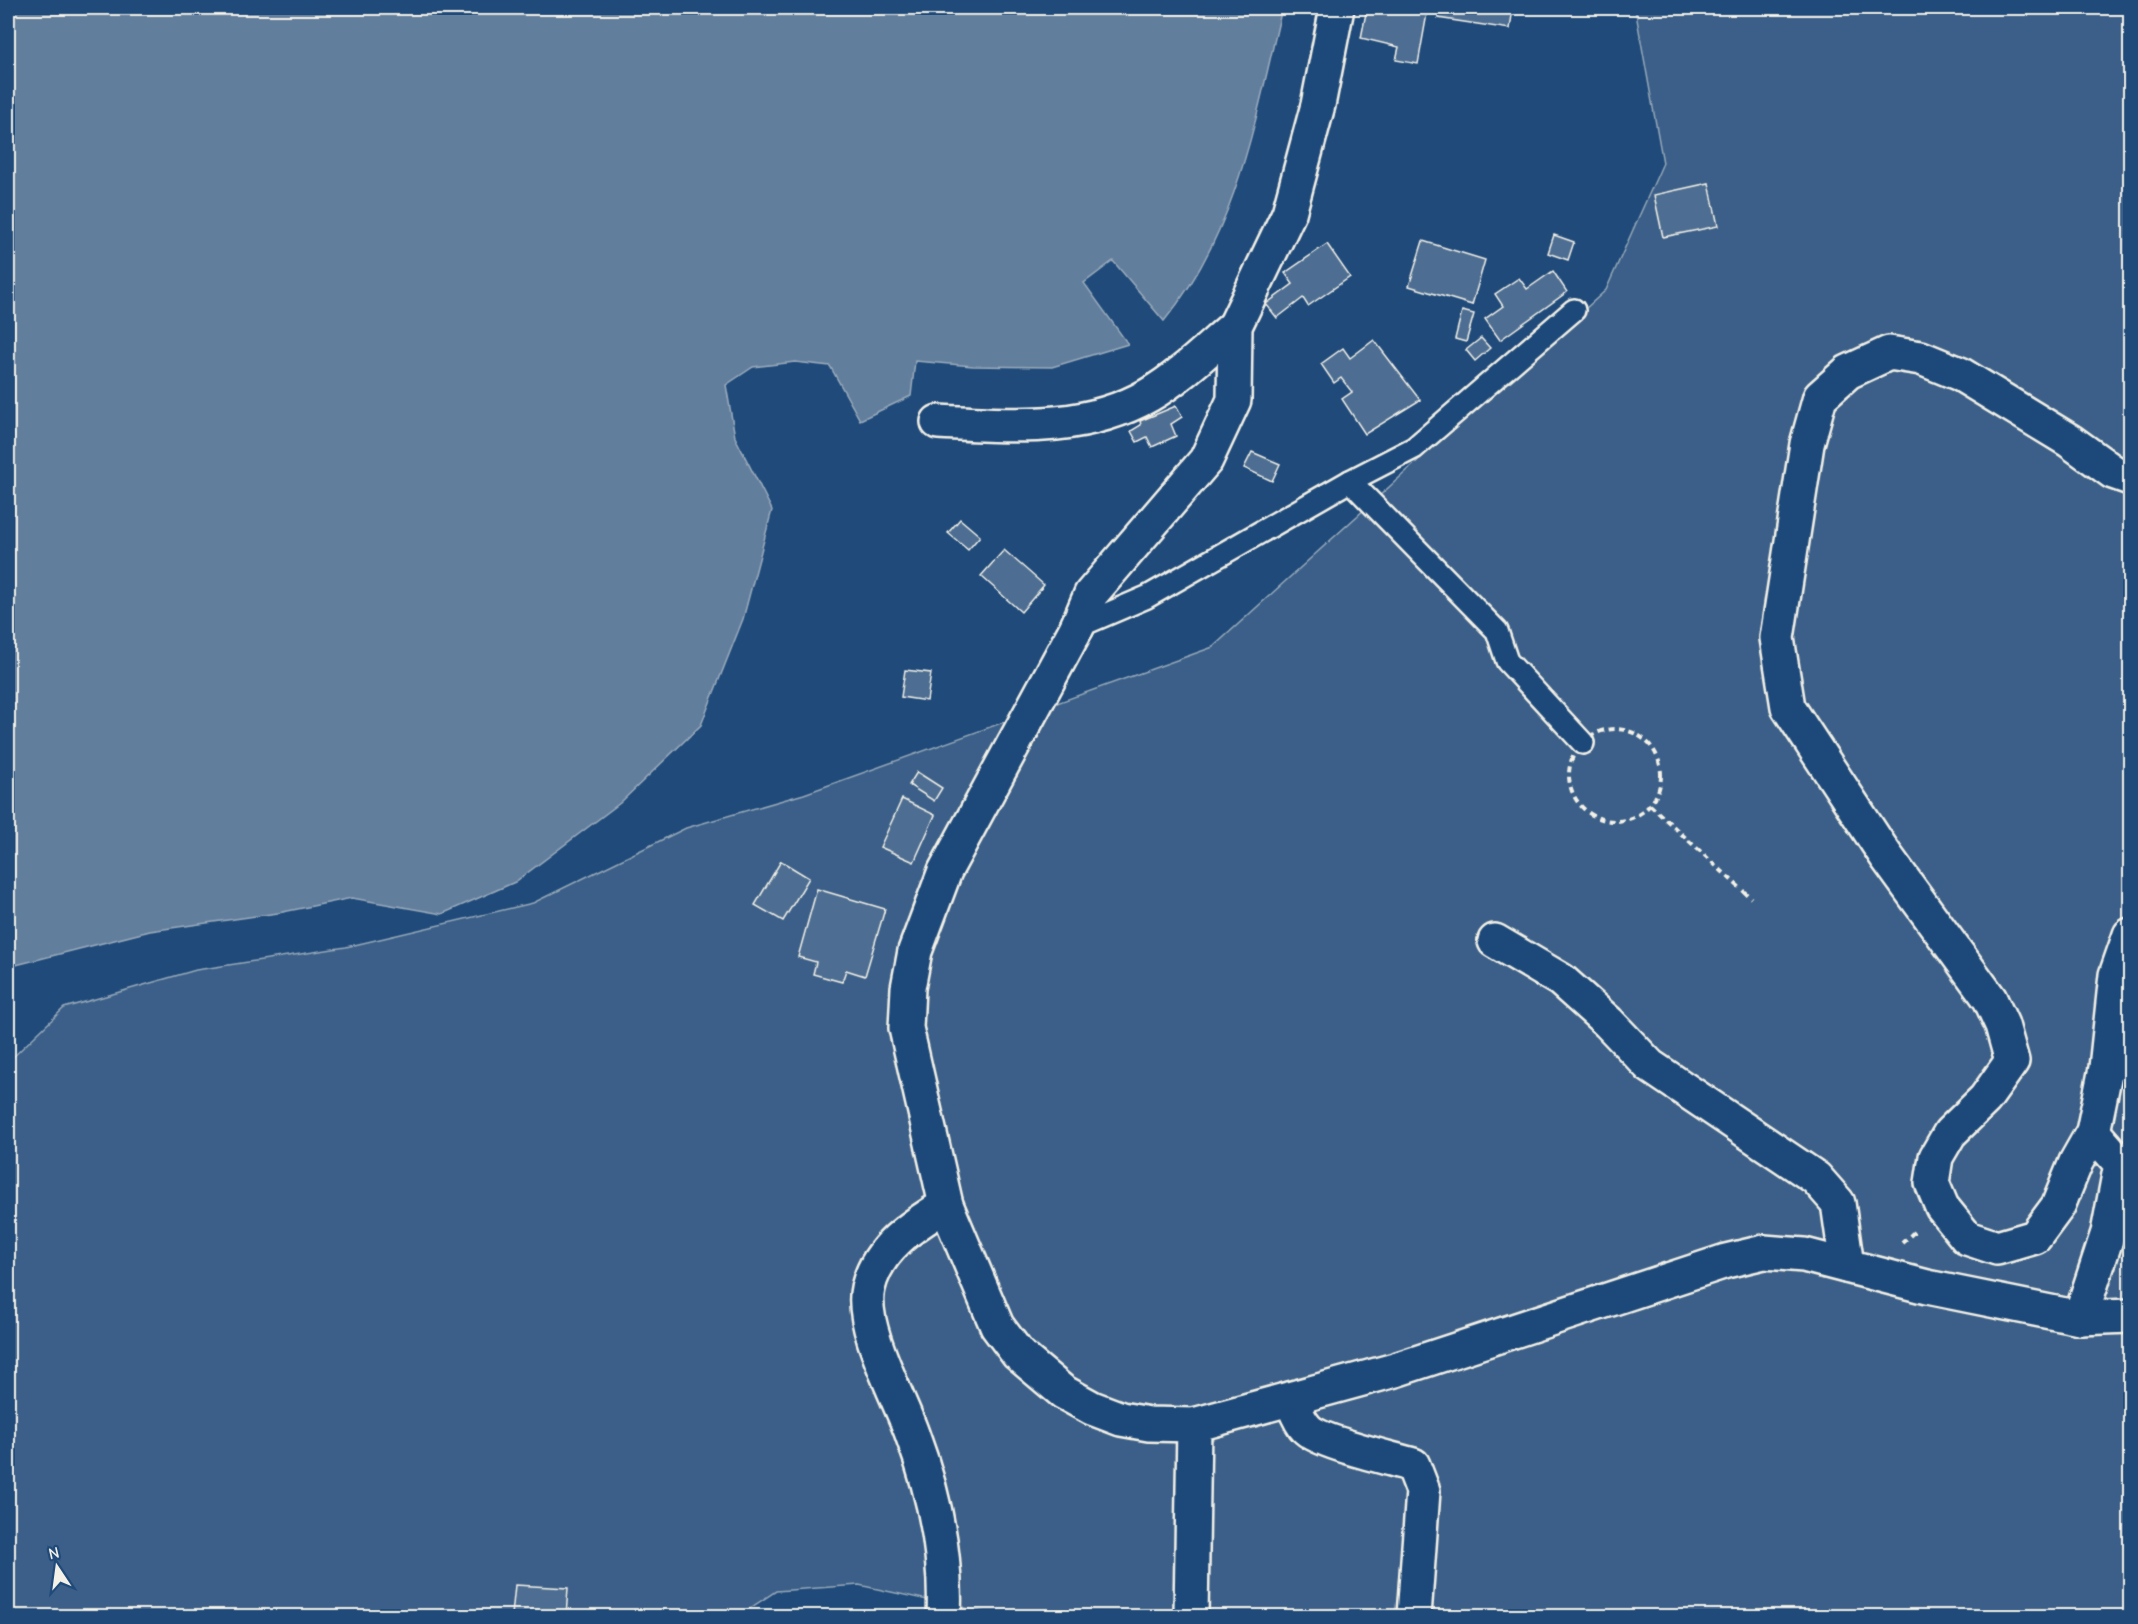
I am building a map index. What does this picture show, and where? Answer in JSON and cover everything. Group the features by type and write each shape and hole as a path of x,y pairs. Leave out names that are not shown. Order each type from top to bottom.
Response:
{"street":[{"path":"938,422 1039,426 1090,420 1148,396 1183,371 1235,326 1289,213 1318,105 1337,8"},
{"path":"1235,326 1234,400 1206,460 1091,594 1077,627 945,871 915,951 908,988 906,1028 946,1205 997,1326 1018,1354 1063,1392 1121,1419 1149,1424 1194,1425 1395,1370 1764,1252 1804,1255 1927,1287 2080,1318 2130,1316"},
{"path":"2130,478 2113,472 2070,441 1960,374 1922,358 1888,353 1848,372 1820,397 1807,444 1777,638 1788,707 1886,856 1990,999 2002,1025 2012,1061 1986,1099 1950,1133 1936,1157 1932,1183 1942,1207 1967,1238 1997,1248 2035,1237 2058,1206 2076,1162 2093,1132 2106,1068 2116,975 2130,935"},
{"path":"1495,941 1561,980 1608,1022 1650,1066 1816,1178 1838,1203 1859,1268"},
{"path":"2080,1318 2108,1233 2121,1164 2093,1132"},
{"path":"944,1617 945,1585 937,1515 913,1436 870,1328 866,1307 868,1288 878,1260 910,1227 946,1205"},
{"path":"1291,1399 1306,1429 1325,1441 1413,1465 1423,1491 1414,1617"},
{"path":"1191,1617 1194,1425"}],"lane":[{"path":"1077,627 1148,597 1350,481 1414,448 1575,310"},
{"path":"1350,481 1497,631 1507,661 1583,742"}],"path":[{"path":"1605,730 1633,732 1646,740 1660,765 1658,792 1650,805 1639,814 1611,821 1585,810 1573,792 1569,771 1572,757 1583,742 1605,730"},
{"path":"1650,805 1751,898"},
{"path":"1859,1268 1942,1207"}],"shaded area":[{"path":"8,8 1282,8 1252,132 1227,212 1210,250 1189,287 1164,321 1113,261 1084,283 1128,344 1052,367 973,366 915,361 911,396 860,420 830,366 795,362 753,367 726,385 735,437 772,510 743,619 701,725 620,803 515,882 442,914 352,898 278,913 150,931 8,967"},
{"path":"1635,8 2130,8 2130,1616 1001,1616 859,1585 776,1591 738,1616 8,1616 8,1062 64,1008 196,970 346,947 533,903 686,828 804,794 1213,647 1606,290 1663,163"}],"building":[{"path":"1367,8 1428,8 1418,64 1396,60 1399,47 1361,38"},
{"path":"1439,8 1513,8 1510,29 1438,18"},
{"path":"1709,183 1718,226 1663,237 1654,195"},
{"path":"1554,235 1574,242 1568,260 1548,253"},
{"path":"1423,241 1485,260 1472,305 1409,286"},
{"path":"1327,244 1350,277 1308,306 1303,298 1277,318 1266,304 1293,284 1285,273"},
{"path":"1553,271 1567,292 1500,340 1485,319 1503,306 1495,294 1519,278 1527,289"},
{"path":"1462,311 1474,314 1466,342 1455,339"},
{"path":"1481,338 1490,348 1475,361 1466,350"},
{"path":"1374,340 1420,400 1365,434 1342,399 1352,392 1341,378 1334,383 1321,364 1343,348 1350,358"},
{"path":"1176,406 1182,417 1171,424 1176,436 1152,447 1147,437 1137,442 1131,431 1141,425 1140,421"},
{"path":"1252,452 1280,464 1272,481 1244,468"},
{"path":"960,519 980,536 968,550 948,533"},
{"path":"1004,550 1044,585 1021,612 981,576"},
{"path":"905,670 931,673 927,701 901,697"},
{"path":"917,772 942,788 934,801 909,785"},
{"path":"902,799 935,815 914,862 880,847"},
{"path":"781,861 809,878 783,921 755,905"},
{"path":"817,889 885,909 865,976 846,970 842,982 813,974 816,962 798,957"},
{"path":"515,1585 568,1588 566,1616 512,1615"}]}
